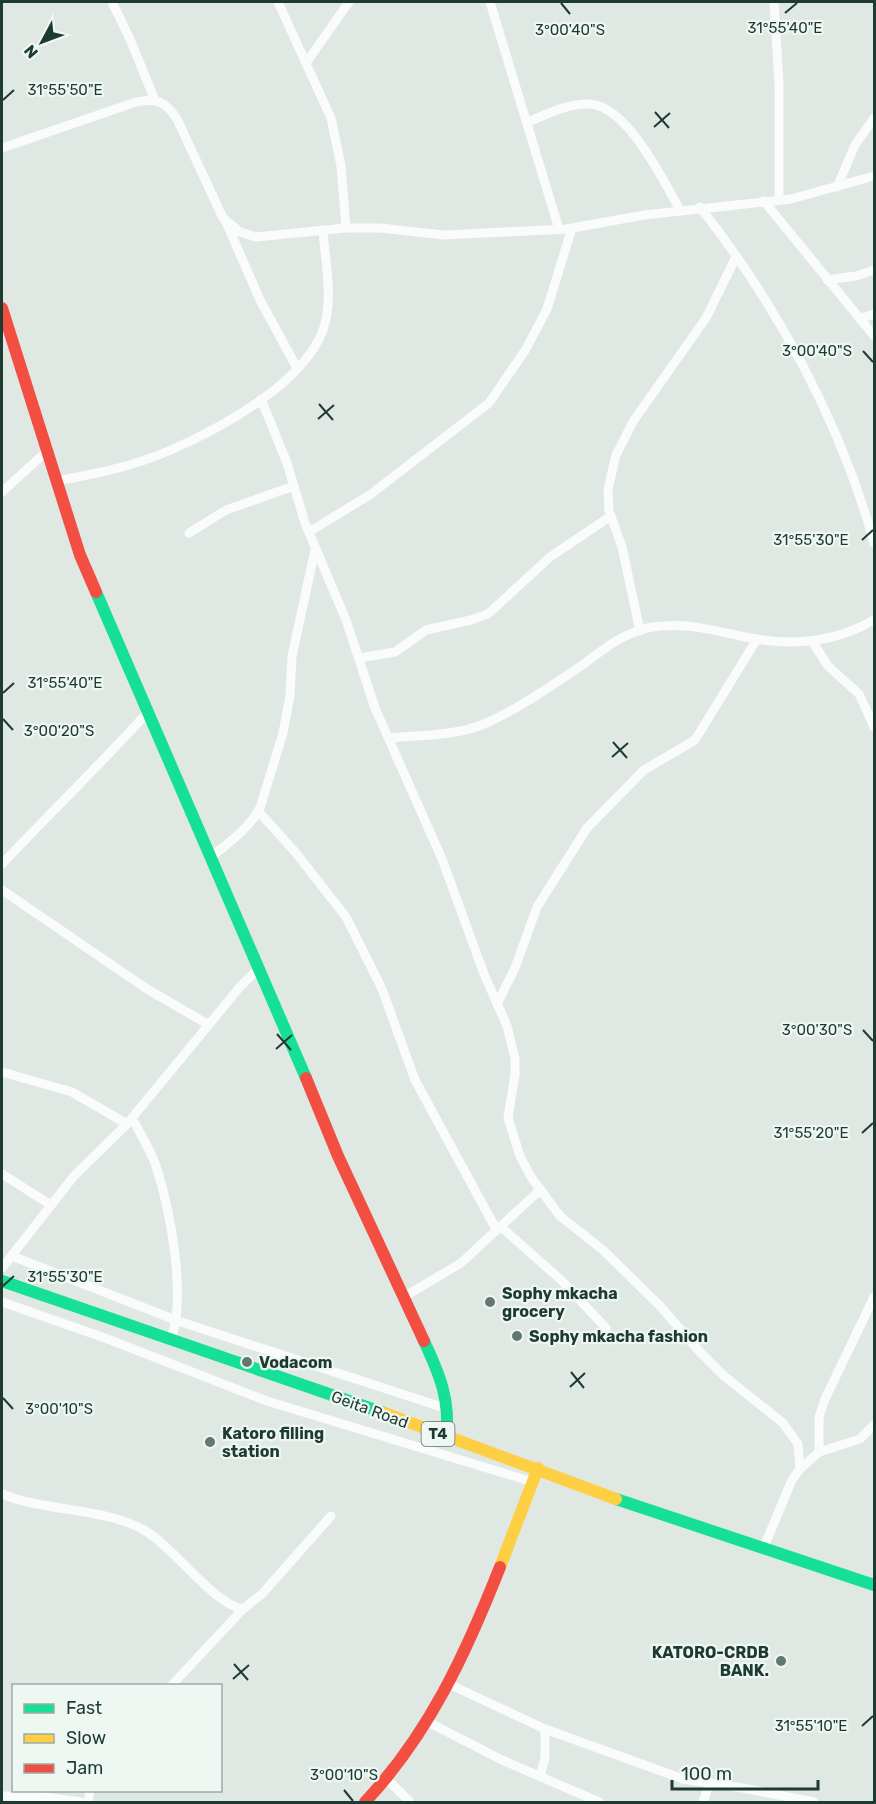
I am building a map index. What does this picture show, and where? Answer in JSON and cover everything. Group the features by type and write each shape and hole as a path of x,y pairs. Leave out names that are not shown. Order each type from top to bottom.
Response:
{"main road":[{"path":"2,308 80,555 338,1156 402,1298 439,1373 446,1390 448,1409 446,1437"},
{"name":"Geita Road","path":"2,1281 538,1468 649,1512 874,1585"},
{"path":"365,1803 387,1779 428,1722 451,1685 478,1624 538,1468"}],"street":[{"path":"112,2 154,98"},
{"path":"278,2 331,118 341,166 346,228"},
{"path":"306,63 349,2"},
{"path":"490,2 560,229"},
{"path":"774,2 779,94 779,200"},
{"path":"2,148 136,102 154,98 167,104 177,119 226,221 260,300 297,368"},
{"path":"528,122 571,106 590,104 602,107 622,122 651,160 680,210"},
{"path":"837,187 855,145 874,118"},
{"path":"226,221 240,232 256,237 346,228 380,228 444,235 560,229 700,207 779,200 874,176"},
{"path":"764,201 874,336"},
{"path":"700,207 736,256 794,351 818,398 861,498 874,543"},
{"path":"309,532 371,494 489,404 526,349 547,309 572,228"},
{"path":"57,482 113,469 171,450 218,426 261,399 297,368 323,330 326,313 323,230"},
{"path":"640,631 625,558 611,516 608,489 616,455 634,420 706,318 736,256"},
{"path":"827,280 856,276 874,270"},
{"path":"860,319 874,314"},
{"path":"261,399 315,548 360,658 375,708 442,859 507,1026 515,1058 508,1118 520,1156 540,1190 560,1216 603,1250 660,1306 708,1360 783,1422 798,1444 800,1468"},
{"path":"2,492 47,452"},
{"path":"189,533 226,510 294,486"},
{"path":"360,658 395,652 426,630 488,614 550,557 611,516"},
{"path":"209,858 231,841 259,812 283,733 290,695 292,656 315,548"},
{"path":"389,738 481,726 525,703 607,646 653,627 701,627 757,639 812,641 826,640 855,631 874,620"},
{"path":"497,1004 515,968 537,907 587,828 644,770 695,740 757,639"},
{"path":"812,641 828,666 859,694 874,727"},
{"path":"2,864 45,816 93,773 147,712"},
{"path":"259,812 296,853 346,917 382,989 415,1080 498,1228 561,1280 606,1328"},
{"path":"2,890 147,989 209,1025"},
{"path":"2,1268 88,1161 129,1121 258,969"},
{"path":"2,1072 72,1092 129,1121 155,1163 168,1219 179,1291 178,1321 171,1339"},
{"path":"2,1174 51,1205"},
{"path":"402,1298 461,1263 540,1190"},
{"path":"12,1256 178,1321 448,1409"},
{"path":"819,1452 819,1417 825,1399 874,1297"},
{"path":"2,1302 105,1338 267,1401 533,1482"},
{"path":"763,1549 792,1480 800,1468 819,1452 860,1439 874,1425"},
{"path":"2,1506 3,1494 31,1504 114,1519 143,1529 169,1549 224,1601 243,1609"},
{"path":"173,1684 243,1609 262,1594 331,1516"},
{"path":"451,1685 545,1729 645,1767 683,1779 743,1788 771,1799 814,1803"},
{"path":"428,1722 502,1760 599,1803"},
{"path":"540,1776 545,1758 545,1729"},
{"path":"387,1779 410,1803"},
{"path":"703,1803 710,1784"},
{"path":"2,1796 44,1797 81,1803"}],"traffic: fast":[{"path":"96,592 306,1078"},
{"path":"2,1281 384,1413"},
{"path":"424,1341 443,1388 447,1411 446,1437"},
{"path":"616,1499 874,1585"}],"traffic: slow":[{"path":"384,1413 616,1499"},
{"path":"500,1567 538,1468"}],"traffic: jam":[{"path":"2,308 80,555 96,592"},
{"path":"306,1078 338,1156 424,1341"},
{"path":"365,1802 408,1749 444,1691 474,1630 500,1567"}],"place":[{"name":"Sophy mkacha grocery","path":"490,1302"},
{"name":"Sophy mkacha fashion","path":"517,1336"},
{"name":"Vodacom","path":"247,1362"},
{"name":"Katoro filling station","path":"210,1442"},
{"name":"KATORO-CRDB BANK.","path":"781,1661"}]}
